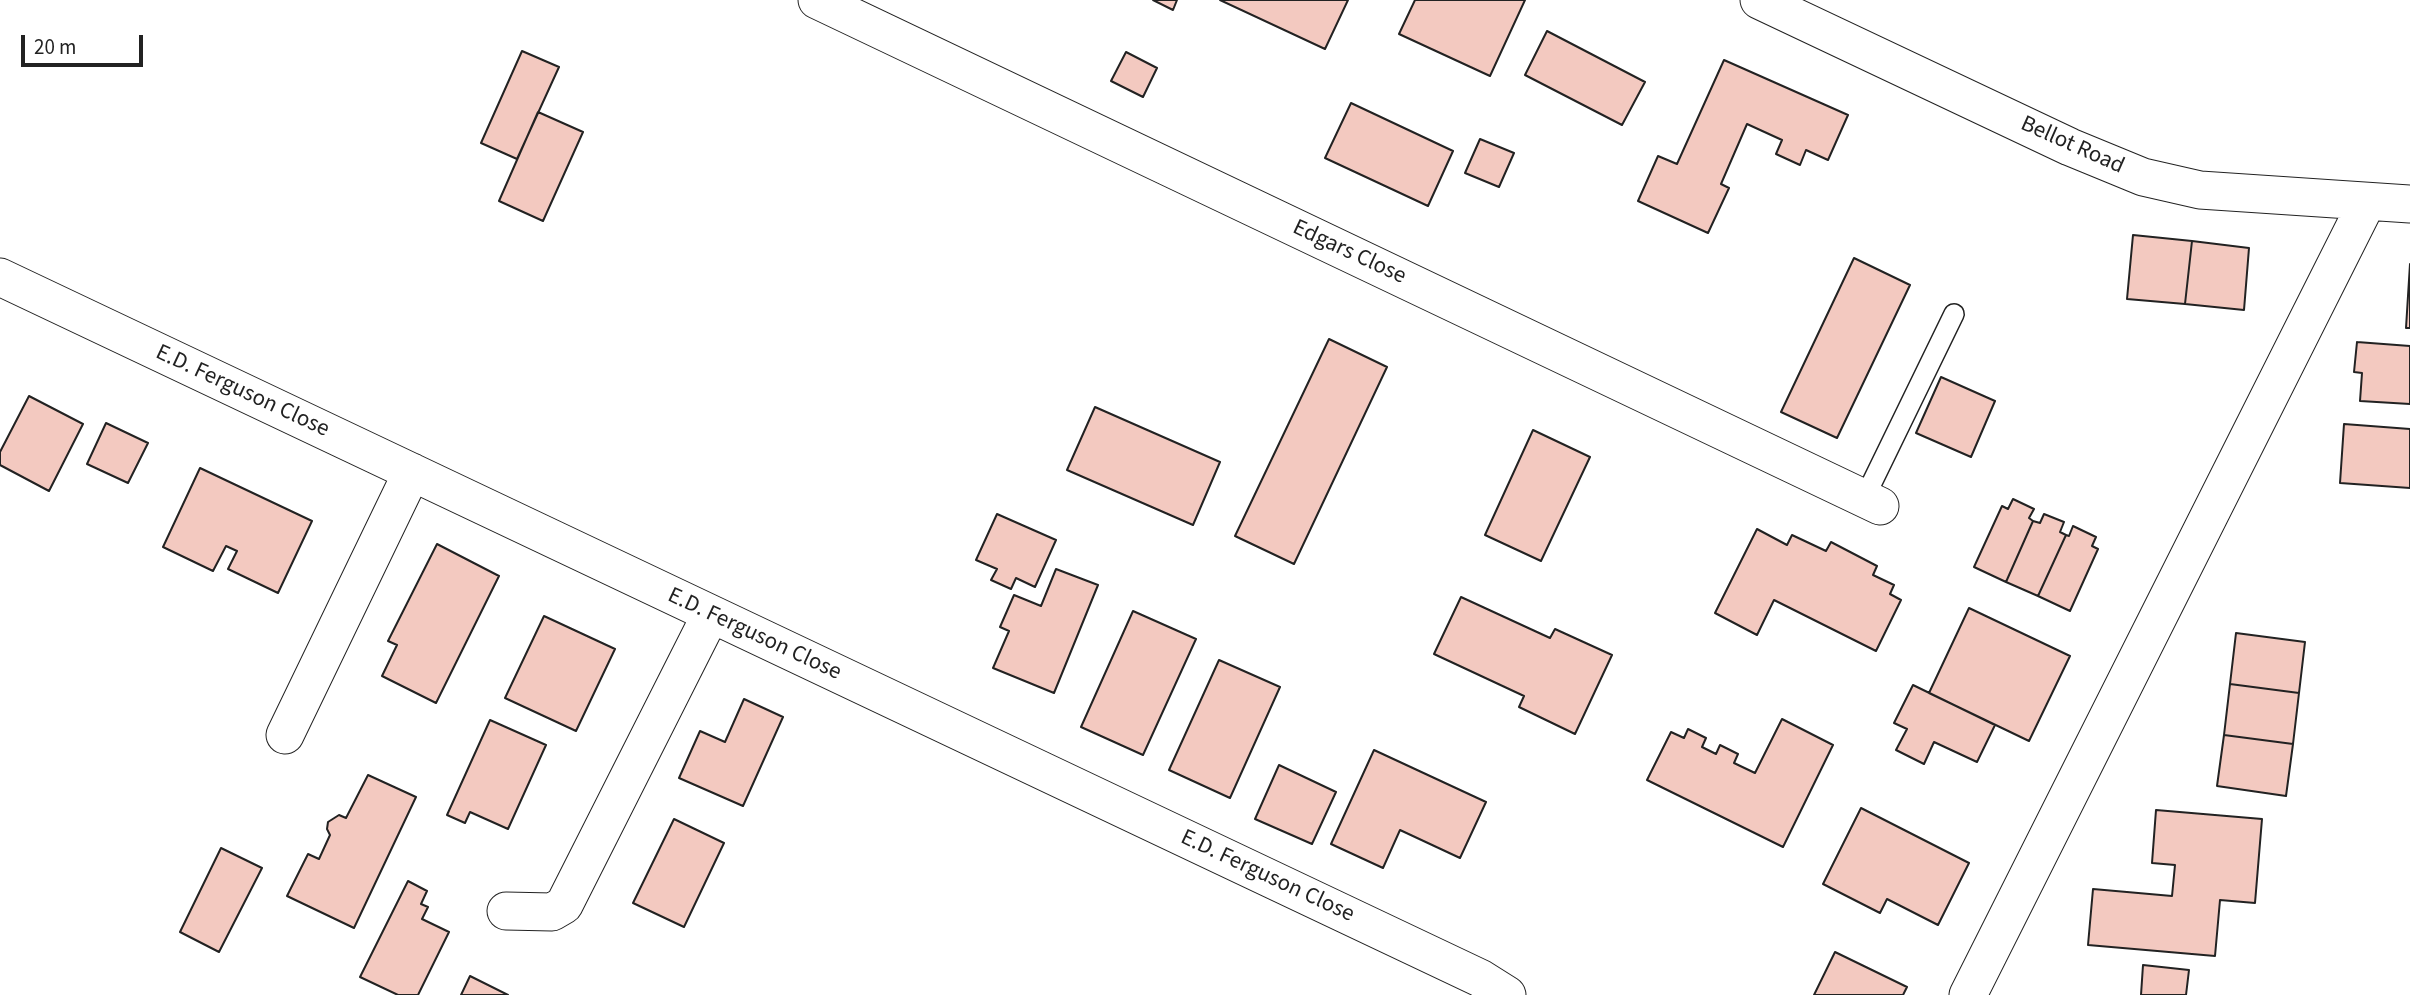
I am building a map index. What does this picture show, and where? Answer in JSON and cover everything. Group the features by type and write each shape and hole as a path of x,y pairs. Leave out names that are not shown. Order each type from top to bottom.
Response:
{"street":[{"name":"Edgars Close","path":"817,0 1872,503"},
{"name":"Bellot Road","path":"1759,0 2070,147 2143,177 2200,190 2410,204"},
{"path":"1968,995 2367,202"},
{"name":"E.D. Ferguson Close","path":"0,277 1480,978 1507,995"},
{"path":"285,735 412,472"},
{"path":"506,911 552,912 564,905 711,614"}],"lane":[{"path":"1872,503 1954,314"}],"building":[{"path":"1153,0 1177,0 1173,10"},
{"path":"1220,0 1348,0 1325,49"},
{"path":"1415,0 1525,0 1490,76 1399,34"},
{"path":"1547,31 1645,82 1622,125 1525,75"},
{"path":"522,51 559,67 517,159 481,143"},
{"path":"1126,52 1157,68 1143,97 1111,81"},
{"path":"1724,60 1848,115 1828,160 1806,150 1800,165 1776,154 1782,140 1747,124 1721,184 1729,188 1708,233 1638,201 1658,156 1677,164"},
{"path":"1351,103 1453,151 1428,206 1325,158"},
{"path":"538,112 583,132 543,221 499,201"},
{"path":"1480,139 1514,153 1499,187 1465,173"},
{"path":"2133,235 2192,241 2185,304 2127,299"},
{"path":"2192,241 2249,248 2244,310 2185,304"},
{"path":"1854,258 1910,285 1837,438 1781,412"},
{"path":"2410,264 2410,328 2406,328"},
{"path":"1329,339 1387,367 1294,564 1235,536"},
{"path":"2357,342 2410,346 2410,404 2360,401 2362,373 2354,372"},
{"path":"1941,377 1995,401 1971,457 1916,433"},
{"path":"29,396 83,424 49,491 0,465 0,452"},
{"path":"1095,407 1220,462 1193,525 1067,470"},
{"path":"106,423 148,443 128,483 87,464"},
{"path":"2344,424 2410,429 2410,488 2340,483"},
{"path":"1533,430 1590,457 1541,561 1485,535"},
{"path":"200,468 312,521 278,593 228,569 237,551 226,546 213,571 163,547"},
{"path":"2013,499 2034,509 2029,518 2033,521 2006,582 1974,567 2002,506 2008,509"},
{"path":"997,514 1056,540 1035,587 1016,578 1011,589 991,580 997,569 976,560"},
{"path":"2044,514 2064,522 2060,532 2066,535 2038,596 2006,582 2033,521 2040,523"},
{"path":"2073,526 2096,537 2092,546 2098,549 2070,611 2038,596 2066,535 2069,536"},
{"path":"1757,529 1787,545 1792,535 1826,551 1831,542 1877,566 1873,575 1894,585 1890,594 1901,600 1876,651 1774,600 1757,635 1715,613"},
{"path":"437,544 499,576 436,703 382,676 397,645 388,641"},
{"path":"1056,569 1098,585 1054,693 993,668 1009,631 1000,627 1014,595 1041,606"},
{"path":"1461,597 1550,638 1555,629 1612,655 1575,734 1519,707 1524,696 1434,654"},
{"path":"1969,608 2070,656 2029,741 1929,693"},
{"path":"1133,611 1196,639 1143,755 1081,727"},
{"path":"544,616 615,649 576,731 505,698"},
{"path":"2236,633 2305,642 2299,693 2230,684"},
{"path":"1219,660 1280,687 1230,798 1169,770"},
{"path":"2230,684 2299,693 2293,744 2224,735"},
{"path":"1913,685 1995,725 1977,762 1934,742 1924,764 1896,750 1907,729 1894,723"},
{"path":"744,699 783,717 743,806 679,778 700,731 725,742"},
{"path":"1782,719 1833,745 1783,847 1647,780 1671,732 1684,738 1688,729 1706,738 1702,747 1716,754 1720,745 1738,754 1734,763 1755,773"},
{"path":"490,720 546,745 508,829 470,812 465,823 447,815"},
{"path":"2224,735 2293,744 2286,796 2217,786"},
{"path":"1374,750 1486,802 1460,858 1400,830 1383,868 1331,844"},
{"path":"1279,765 1336,792 1312,844 1255,819"},
{"path":"368,775 416,797 354,928 287,896 308,854 319,859 330,835 328,822 339,815 346,818"},
{"path":"1861,808 1969,863 1938,925 1887,899 1880,913 1823,884"},
{"path":"2156,810 2262,819 2255,903 2220,900 2215,956 2088,945 2093,889 2172,896 2175,865 2152,863"},
{"path":"674,819 724,843 684,927 633,903"},
{"path":"221,848 262,868 219,952 180,932"},
{"path":"408,881 427,891 421,904 428,907 422,919 449,932 418,995 398,995 360,977"},
{"path":"1835,952 1907,987 1903,995 1814,995"},
{"path":"2143,965 2189,970 2186,995 2141,995"},
{"path":"470,976 508,995 461,995"}]}
